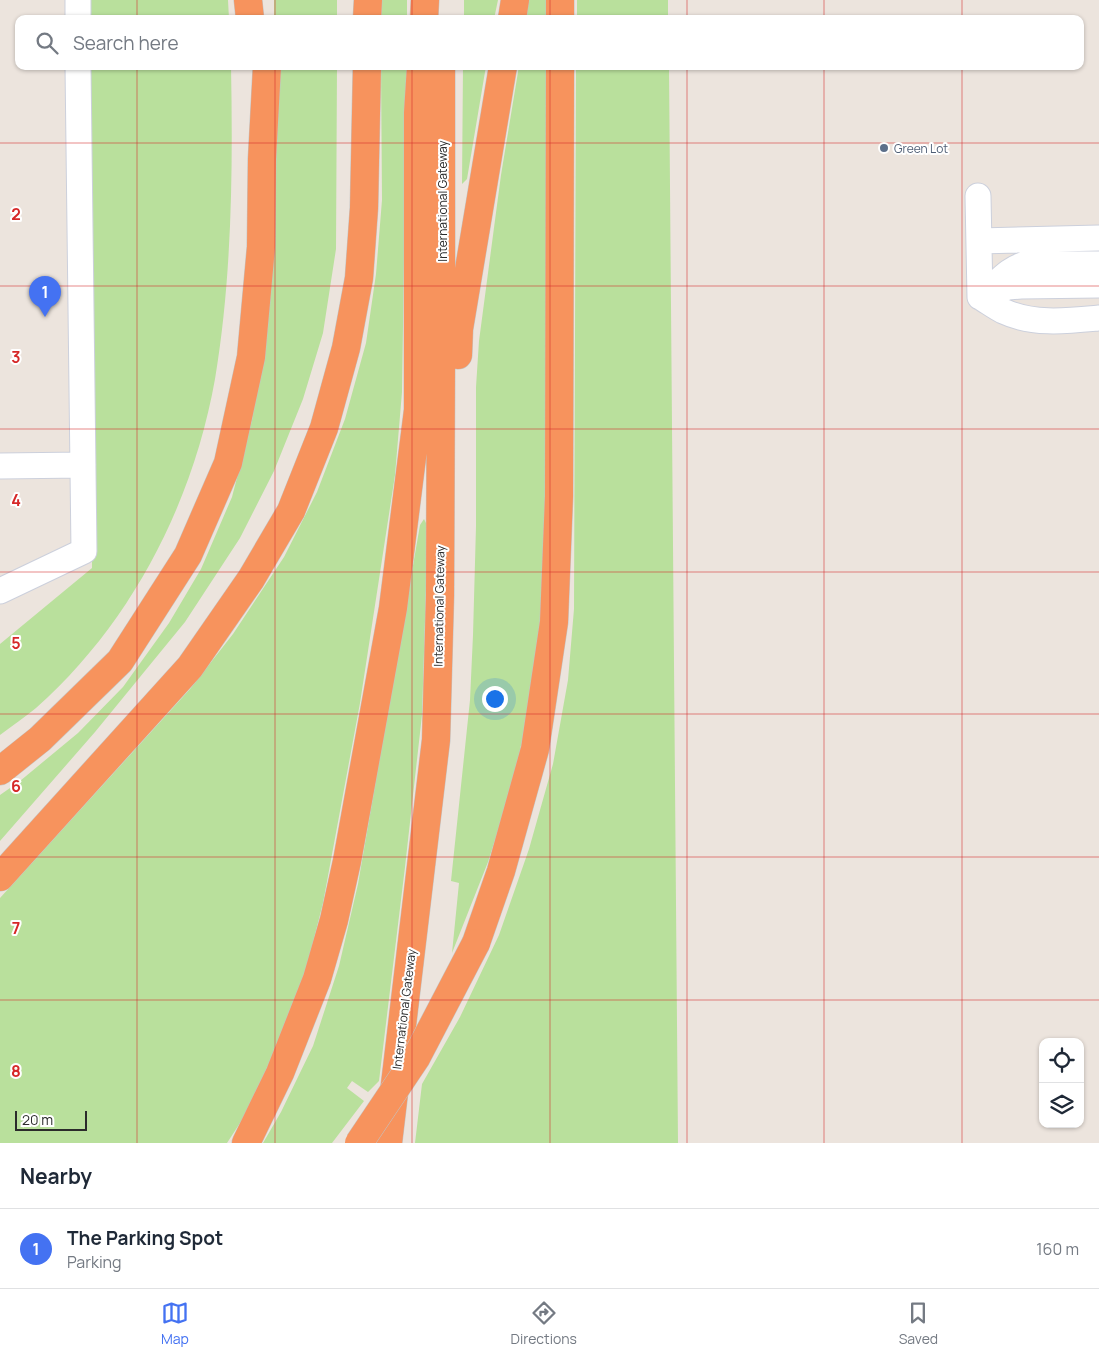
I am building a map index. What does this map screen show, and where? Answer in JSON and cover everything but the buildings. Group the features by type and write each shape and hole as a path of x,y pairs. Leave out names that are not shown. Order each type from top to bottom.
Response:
{"highway":[{"path":"248,0 250,15"},
{"path":"267,0 268,15"},
{"path":"368,0 368,15"},
{"path":"424,15 425,0"},
{"path":"440,0 440,15"},
{"path":"513,15 515,0"},
{"path":"560,0 560,15"},
{"path":"255,70 262,159"},
{"path":"0,771 40,739 120,660 188,555 228,463 251,357 261,247 262,159 267,70"},
{"path":"0,877 190,667 251,579 291,510 324,428 346,348 359,278 364,198 367,70"},
{"path":"246,1143 280,1073 317,979 329,937 347,861 393,608 418,410 418,113 421,70"},
{"name":"International Gateway","path":"388,1143 436,740 441,397 441,70"},
{"path":"436,740 455,526 459,329 502,70"},
{"path":"359,1143 416,1058 476,943 501,871 535,749 554,622 559,487 560,70"}],"lane":[{"path":"78,0 78,15"},
{"path":"0,591 84,551 78,70"},
{"path":"978,196 980,297"},
{"path":"979,241 1098,238"},
{"path":"980,297 989,291 1006,273 1017,266 1026,264 1099,264"},
{"path":"980,297 1021,286 1099,285"},
{"path":"980,297 1002,303 1018,304 1099,302"},
{"path":"980,297 1002,311 1021,318 1040,321 1099,318"},
{"path":"0,466 83,465"}],"green space":[{"path":"89,0 228,0 229,15 89,15"},
{"path":"274,0 337,0 337,15 274,15"},
{"path":"381,0 407,0 407,15 381,15"},
{"path":"464,0 498,0 495,15 464,15"},
{"path":"529,0 546,0 546,15 527,15"},
{"path":"577,0 668,0 668,15 577,15"},
{"path":"89,70 231,70 230,223 225,302 215,379 205,425 191,471 174,515 153,558 129,600 101,639 70,675 36,708 0,735 0,644 92,568"},
{"path":"274,70 337,70 336,249 323,333 303,399 274,471 240,538 185,622 95,732 0,841 0,795 78,733 123,687 169,623 201,569 232,497 252,420 265,337"},
{"path":"381,70 407,70 402,392 395,475 360,703 323,903 305,974 280,1043 242,1120 227,1143 0,1143 0,898 190,689 233,634 284,557 317,492 345,419 366,343 376,274 382,200"},
{"path":"463,70 485,70 467,179 462,184"},
{"path":"518,70 546,70 544,601 528,713 513,783 488,862 452,953 459,883 451,881 470,700 473,635 476,526 476,387 479,341 501,175"},
{"path":"576,70 669,70 678,1143 415,1143 422,1084 460,1017 499,935 529,849 553,764 568,680 574,609"},
{"path":"424,519 428,527 422,715 379,1081 368,1092 352,1081 347,1088 364,1101 332,1143 263,1143 281,1112 313,1046 339,966 358,884 420,525"}],"place":[{"name":"Green Lot","path":"884,148"},
{"name":"The Parking Spot","path":"45,317"}]}
